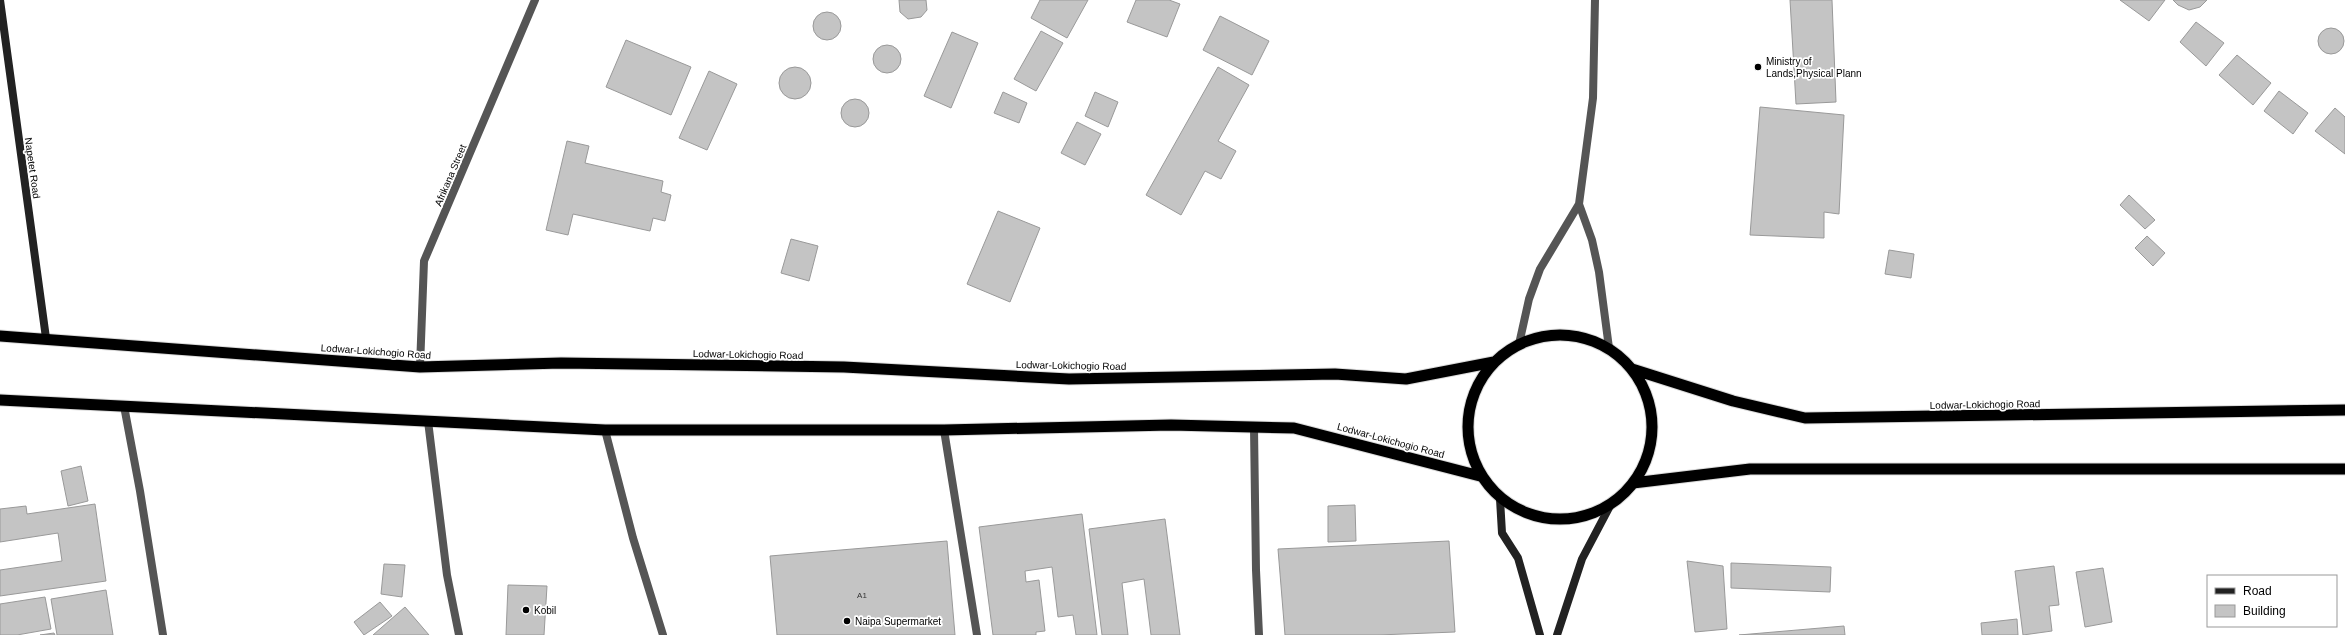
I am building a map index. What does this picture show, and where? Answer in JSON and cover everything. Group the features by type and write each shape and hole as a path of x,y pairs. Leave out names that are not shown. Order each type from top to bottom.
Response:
{"highway":[{"path":"1549,335 1580,336 1609,348 1632,369 1647,397 1652,427 1647,457 1633,483 1611,504 1584,516 1555,520 1526,514 1500,498 1480,476 1469,448 1467,418 1476,388 1494,362 1519,344 1549,335"},
{"name":"Lodwar-Lokichogio Road","path":"0,336 46,338 420,367 562,363 844,367 1069,379 1335,374 1406,379 1494,362"},
{"name":"Lodwar-Lokichogio Road","path":"1632,369 1733,401 1805,418 2345,410"},
{"name":"Lodwar-Lokichogio Road","path":"0,400 124,406 197,412 605,430 944,430 1171,425 1294,428 1480,476"},
{"path":"1633,483 1750,469 2345,469"}],"main road":[{"name":"Napetet Road","path":"0,0 46,338"},
{"path":"1500,498 1502,532 1518,558 1540,635"},
{"path":"1556,635 1582,559 1611,504"}],"street":[{"name":"Afrikana Street","path":"420,367 424,261 535,0"},
{"path":"1519,344 1529,299 1540,269 1578,204 1593,98 1595,0"},
{"path":"1578,204 1592,240 1599,272 1609,348"},
{"path":"124,406 140,491 163,635"},
{"path":"428,421 447,575 459,635"},
{"path":"1254,428 1256,570 1259,635"},
{"path":"605,430 633,538 663,635"},
{"path":"944,430 977,635"}],"building":[{"path":"899,0 926,0 927,10 921,17 908,19 900,12"},
{"path":"1040,0 1088,0 1067,38 1031,18"},
{"path":"1136,0 1169,0 1180,4 1167,37 1127,22"},
{"path":"1790,0 1832,0 1836,102 1796,104"},
{"path":"2120,0 2165,0 2149,21"},
{"path":"2173,0 2207,0 2200,7 2189,10 2178,5"},
{"path":"827,12 837,16 841,26 837,36 827,40 817,36 813,26 817,16"},
{"path":"1220,16 1269,41 1252,75 1203,50"},
{"path":"2196,22 2224,43 2206,66 2180,42"},
{"path":"2331,28 2340,32 2344,41 2340,50 2331,54 2322,50 2318,41 2322,32"},
{"path":"1041,31 1063,43 1036,91 1014,79"},
{"path":"952,32 978,43 951,108 924,96"},
{"path":"626,40 691,67 671,115 606,87"},
{"path":"887,45 897,49 901,59 897,69 887,73 877,69 873,59 877,49"},
{"path":"2237,55 2271,83 2253,105 2219,75"},
{"path":"792,67 798,67 808,74 811,83 810,89 804,96 798,99 792,99 782,92 779,86 779,80 786,70"},
{"path":"1218,67 1249,85 1218,141 1236,151 1221,179 1205,171 1181,215 1146,195"},
{"path":"709,71 737,84 707,150 679,138"},
{"path":"2279,91 2308,113 2293,134 2264,111"},
{"path":"1003,92 1027,103 1019,123 994,113"},
{"path":"1095,92 1118,102 1108,127 1085,116"},
{"path":"855,99 865,103 869,113 865,123 855,127 845,123 841,113 845,103"},
{"path":"1760,107 1844,115 1839,214 1824,212 1824,238 1750,235"},
{"path":"2335,108 2345,117 2345,154 2315,131"},
{"path":"1077,122 1101,134 1085,165 1061,153"},
{"path":"567,141 589,146 585,163 663,181 661,192 671,195 665,221 653,218 650,231 573,214 568,235 546,230"},
{"path":"2129,195 2155,220 2145,229 2120,205"},
{"path":"998,211 1040,228 1010,302 967,284"},
{"path":"2147,236 2165,253 2153,266 2135,248"},
{"path":"791,239 818,246 809,281 781,273"},
{"path":"1889,250 1914,254 1911,278 1885,274"},
{"path":"81,466 88,501 68,506 61,471"},
{"path":"95,504 106,581 0,596 0,570 62,561 58,533 0,542 0,509 26,506 27,514"},
{"path":"1355,505 1356,541 1328,542 1328,506"},
{"path":"1082,514 1097,635 1076,635 1073,615 1058,617 1052,567 1025,571 1026,582 1039,580 1045,631 1036,632 1036,635 993,635 979,527"},
{"path":"1165,519 1180,635 1151,635 1144,579 1122,583 1128,635 1102,635 1089,529"},
{"path":"947,541 955,635 777,635 770,556"},
{"path":"1449,541 1455,632 1378,635 1285,635 1278,549"},
{"path":"1687,561 1723,566 1727,629 1695,632"},
{"path":"1731,563 1831,567 1830,592 1731,588"},
{"path":"384,564 405,565 402,597 381,594"},
{"path":"2054,566 2059,605 2049,606 2052,631 2023,635 2015,571"},
{"path":"2103,568 2112,622 2085,627 2076,572"},
{"name":"Kobil","path":"508,585 547,586 544,635 506,635"},
{"path":"106,590 113,635 57,635 51,599"},
{"path":"45,597 51,629 17,635 0,635 0,604"},
{"path":"380,602 392,616 364,635 354,622"},
{"path":"405,607 429,635 373,635"},
{"path":"2017,619 2018,635 1982,635 1981,623"},
{"path":"1844,626 1845,635 1739,635"},
{"path":"54,633 55,635 40,635"}],"place":[{"name":"Ministry of Lands,Physical Plann","path":"1758,67"},
{"name":"Kobil","path":"526,610"},
{"name":"Naipa Supermarket","path":"847,621"}]}
